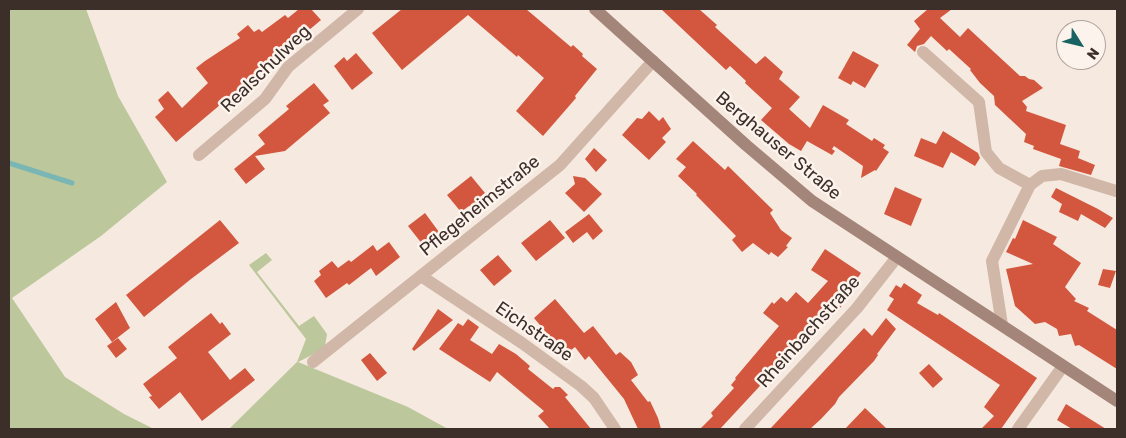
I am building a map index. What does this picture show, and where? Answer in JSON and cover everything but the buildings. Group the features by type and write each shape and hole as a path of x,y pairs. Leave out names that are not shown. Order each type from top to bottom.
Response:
{"street":[{"name":"Realschulweg","path":"198,155 265,99 288,67 358,9"},
{"name":"Berghauser Straße","path":"595,9 746,145 812,201 1117,402"},
{"path":"923,52 979,102 986,152 999,168 1030,185"},
{"name":"Pflegeheimstraße","path":"314,362 560,165 653,60"},
{"path":"1002,325 992,261 1030,185 1042,176 1061,174 1116,191"},
{"name":"Rheinbachstraße","path":"745,429 857,308 897,257"},
{"name":"Eichstraße","path":"421,276 522,343 581,386 594,398 615,429"},
{"path":"1018,429 1063,366"}],"green space":[{"path":"9,9 86,9 118,96 167,182 101,236 12,298 65,377 124,414 154,429 9,429"},
{"path":"266,253 272,260 257,272 299,326 314,316 327,334 325,346 318,352 298,362 408,407 448,429 229,429 297,362 306,339 249,265"}],"waterway":[{"path":"9,163 72,183"}]}
